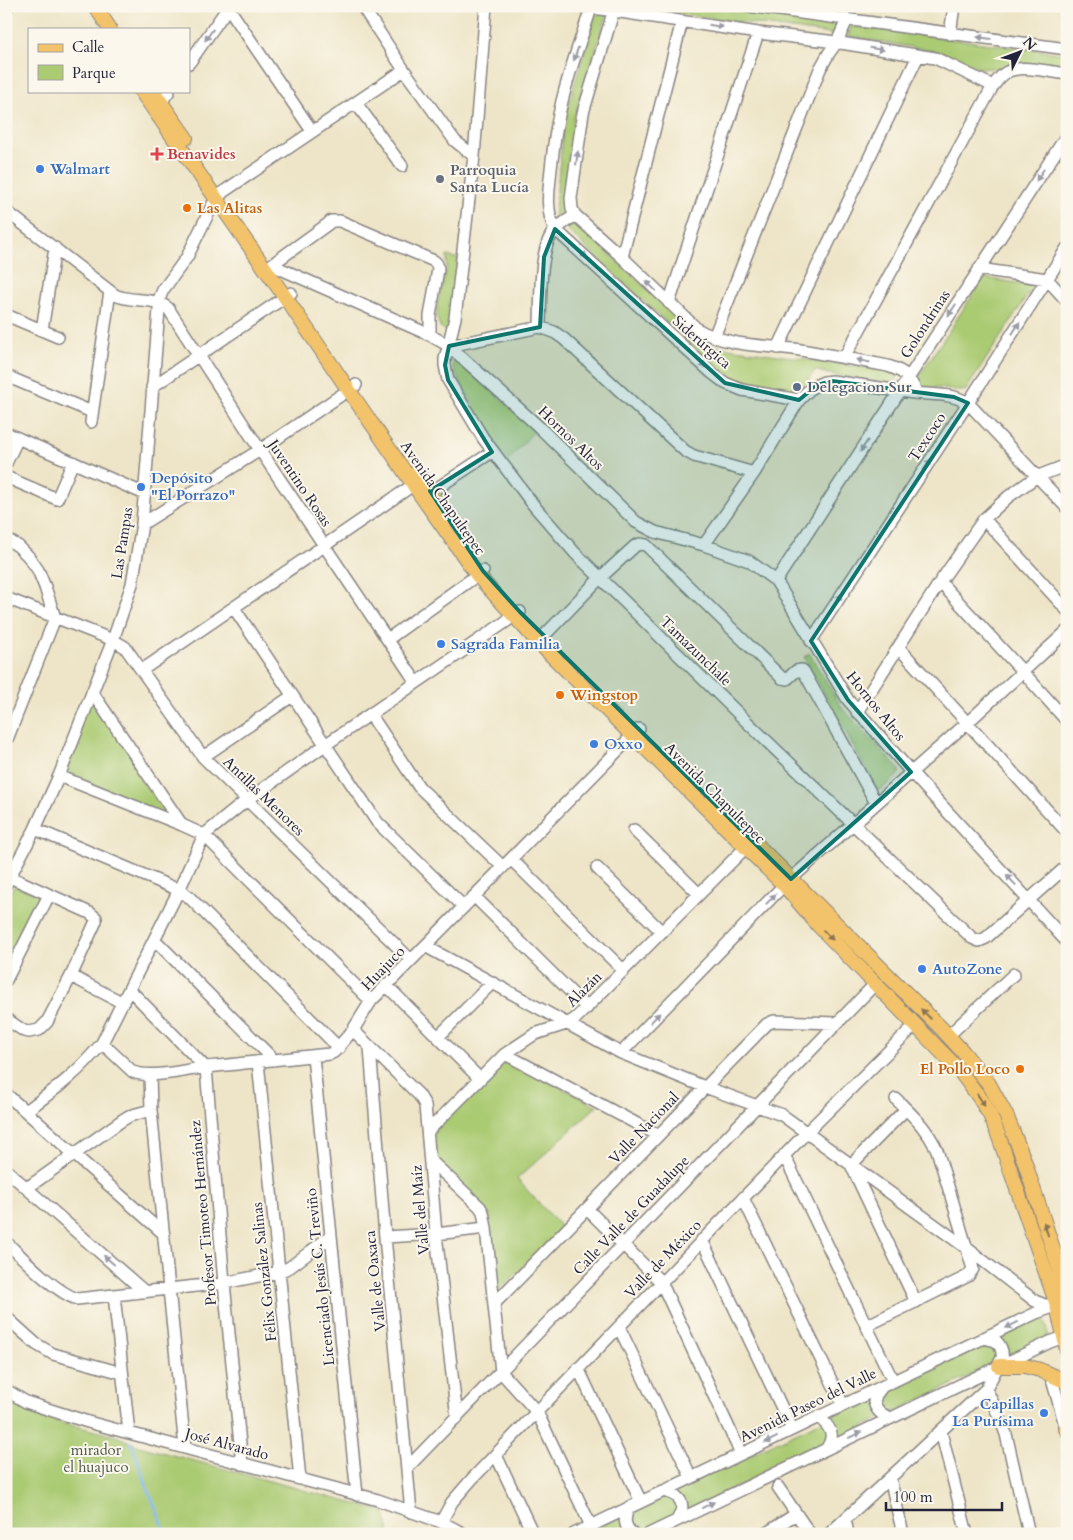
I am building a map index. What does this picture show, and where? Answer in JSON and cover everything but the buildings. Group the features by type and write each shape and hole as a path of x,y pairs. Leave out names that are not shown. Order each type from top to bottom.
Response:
{"main road":[{"path":"84,6 97,28"},
{"path":"95,6 109,28"},
{"name":"Avenida Chapultepec","path":"143,92 159,99 220,195 480,574 516,614 788,882"},
{"path":"788,882 819,926 948,1056 980,1097 999,1137 1062,1304 1066,1339"},
{"path":"788,882 952,1040 976,1067 994,1092 1006,1115 1024,1160 1064,1277 1067,1292"},
{"path":"916,1024 937,1037 952,1040"},
{"path":"948,1056 948,1047 952,1040"},
{"path":"999,1137 1005,1139 1018,1160 1024,1160"},
{"path":"999,1366 1026,1366 1067,1382"}],"street":[{"path":"362,6 404,70 455,141 474,156"},
{"path":"486,6 474,156 456,318 449,346 540,327 554,332 564,339 685,451 694,456 754,473"},
{"path":"749,6 1067,49"},
{"path":"950,34 954,6"},
{"path":"190,62 228,7 312,131"},
{"path":"555,229 550,220 549,191 555,136 586,7 614,8 758,33 837,42 935,58 994,86"},
{"path":"540,327 544,257 547,241 555,229 575,215 572,209 571,198 583,113 614,8"},
{"path":"714,337 820,69 828,53 837,42 847,20"},
{"path":"622,257 682,21"},
{"path":"669,303 758,33"},
{"path":"778,348 918,56"},
{"path":"844,358 1001,76 1021,68 1067,74"},
{"path":"220,195 404,70"},
{"path":"356,103 402,166"},
{"name":"Golondrinas","path":"776,581 1067,135"},
{"name":"Las Pampas","path":"8,881 36,829 59,776 113,640 132,584 145,494 159,302 163,290 193,247 220,195"},
{"path":"6,211 120,297 159,302"},
{"name":"Siderúrgica","path":"575,215 622,257 696,329 714,337 740,344 778,348 888,366 908,376"},
{"path":"269,267 328,224 335,221 340,221 431,259 437,264 438,270 430,316 430,335"},
{"name":"Siderúrgica","path":"555,229 701,363 726,383 742,390 799,400"},
{"path":"42,330 55,248"},
{"name":"Texcoco","path":"811,641 968,403 1067,248"},
{"name":"Hornos Altos","path":"269,267 430,335 449,346 538,426 636,522 655,532 704,545 749,562 776,581 848,700 911,772 1067,942"},
{"path":"979,269 1046,280 1067,301"},
{"path":"6,376 91,417 110,291"},
{"path":"152,387 288,295"},
{"name":"Juventino Rosas","path":"159,302 173,314 260,450 416,682"},
{"path":"6,315 58,337"},
{"name":"Tamazunchale","path":"449,346 445,365 448,380 483,438 535,507 575,553 749,724 972,938 979,941 986,938 1029,900"},
{"path":"908,376 916,393"},
{"path":"704,545 754,473 799,400 811,388 824,382 832,381 954,397 968,403 1067,508"},
{"path":"142,524 260,450 352,387"},
{"path":"6,433 145,494"},
{"path":"6,463 18,438"},
{"path":"426,494 492,452"},
{"path":"6,477 57,499 73,462"},
{"path":"858,712 940,582 984,518 1008,496 1036,477 1067,465"},
{"path":"142,670 418,482"},
{"path":"984,518 1067,610"},
{"path":"6,539 18,546 38,570 55,618 6,742"},
{"path":"541,639 600,578 635,546 642,544 650,548 782,678 787,679 798,670 804,672 876,804"},
{"path":"388,639 480,574"},
{"path":"940,582 1067,721"},
{"path":"6,598 113,640"},
{"path":"234,608 377,822 464,907"},
{"path":"26,1111 69,1079 85,1064 102,1043 155,940 204,835 247,800 516,614"},
{"path":"621,1053 788,882 967,723 1067,631"},
{"name":"Antillas Menores","path":"113,640 125,648 142,670 203,757 411,960"},
{"path":"899,648 1067,832"},
{"path":"92,692 182,825"},
{"path":"203,757 292,696"},
{"path":"370,714 419,787 503,867"},
{"name":"Huajuco","path":"339,1048 372,1001 386,985 636,732"},
{"path":"59,776 204,835 372,1001"},
{"path":"36,829 179,890 189,897 339,1048 330,1054 150,1075 134,1072 102,1043"},
{"path":"634,830 699,894"},
{"name":"Alazán","path":"428,1131 505,1054 535,1034 576,1019 749,843"},
{"path":"511,858 623,970"},
{"path":"1029,900 1067,866"},
{"path":"598,868 662,932"},
{"path":"6,1019 24,1031 34,1032 47,1022 71,976 96,918 90,913 49,895 8,881"},
{"path":"6,980 49,895"},
{"path":"474,896 587,1008"},
{"path":"155,940 274,1060"},
{"path":"424,946 621,1053 782,1115 968,1249 1035,1301 1045,1305 1062,1304"},
{"path":"952,1040 1014,974"},
{"path":"71,976 123,1002"},
{"path":"438,1037 492,983"},
{"name":"Calle Valle de Guadalupe","path":"408,1467 876,983"},
{"path":"386,985 480,1079"},
{"path":"130,990 206,1068"},
{"name":"Valle Nacional","path":"494,1304 705,1086 771,1021 836,1023"},
{"name":"Valle de México","path":"441,1522 452,1502 578,1368 806,1132 916,1024"},
{"name":"Valle del Maíz","path":"353,1030 422,1098 426,1109 436,1234 457,1418"},
{"name":"Valle de Oaxaca","path":"370,1048 385,1237 411,1512"},
{"path":"505,1054 658,1135"},
{"name":"Licenciado Jesús C. Treviño","path":"313,1056 357,1495"},
{"name":"Félix González Salinas","path":"258,1062 300,1479"},
{"name":"Profesor Timoteo Hernández","path":"206,1068 224,1283 242,1464"},
{"path":"150,1075 151,1110 185,1448"},
{"path":"6,1094 164,1234"},
{"path":"866,1326 972,1272 973,1266 937,1150 929,1135 896,1099"},
{"path":"851,1164 906,1109"},
{"path":"27,1188 121,1121 129,1116 151,1110"},
{"path":"784,1155 866,1326 888,1384 876,1395 874,1402 880,1413 891,1418"},
{"path":"430,1160 480,1207 486,1228 501,1372 537,1412 590,1526"},
{"path":"851,1164 916,1302"},
{"path":"6,1170 145,1292"},
{"path":"743,1198 843,1405"},
{"path":"587,1209 661,1282 741,1454"},
{"path":"385,1237 436,1234 486,1228"},
{"path":"6,1242 67,1296 77,1299 224,1283 279,1272 290,1267 331,1236"},
{"path":"702,1240 792,1429"},
{"path":"114,1295 129,1433"},
{"name":"Avenida Paseo del Valle","path":"574,1534 1036,1313 1062,1304"},
{"path":"6,1317 36,1344 53,1354 122,1373"},
{"path":"619,1327 691,1478"},
{"path":"828,1534 986,1389 1002,1358 1001,1348 996,1342 983,1338"},
{"path":"654,1533 677,1520 999,1366 1050,1342 1066,1339"},
{"path":"578,1368 641,1502"},
{"path":"1052,1376 1066,1430"},
{"path":"986,1389 1006,1434 1029,1534"},
{"name":"José Alvarado","path":"6,1390 26,1402 45,1409 357,1495 441,1522 464,1534"},
{"path":"818,1417 827,1424 831,1434 832,1441 827,1448"},
{"path":"941,1432 967,1534"},
{"path":"496,1454 533,1534"},
{"path":"890,1478 903,1534"},
{"path":"778,1486 810,1534"},
{"path":"662,1491 675,1495 680,1502 682,1512 677,1520"},
{"path":"629,1507 625,1519 627,1527 633,1534"},
{"path":"765,1534 796,1514"},
{"path":"845,1519 848,1534"}],"highlighted area":[{"path":"555,229 725,383 799,400 817,385 832,381 954,397 968,403 811,641 848,700 911,772 791,879 520,612 483,571 430,491 492,452 448,380 445,365 449,346 540,327 544,257"}],"green space":[{"path":"622,6 698,6 840,25 837,35"},
{"path":"595,14 607,15 574,118 567,213 554,219 564,121"},
{"path":"851,26 1067,54 1067,69 1031,65 1000,69 967,67 945,53 848,36"},
{"path":"575,222 708,345 896,372 899,375 894,384 828,374 815,370 798,394 729,380 566,229"},
{"path":"447,256 460,259 451,302 449,331 440,327 437,313 437,306 446,272"},
{"path":"984,278 1031,285 1033,287 966,390 921,386 917,379"},
{"path":"456,358 535,430 508,461 492,440 453,368 453,361"},
{"path":"809,653 842,708 899,769 899,774 881,790 877,789 804,657"},
{"path":"92,692 182,825 59,776"},
{"path":"16,886 41,896 42,899 6,970 6,900 13,887"},
{"path":"504,1061 510,1062 597,1106 517,1179 562,1228 501,1289 497,1288 485,1210 431,1153 430,1133"},
{"path":"1038,1318 1046,1325 1048,1335 1033,1346 638,1534 583,1534"},
{"name":"mirador el huajuco","path":"15,1405 38,1417 116,1436 139,1446 385,1512 389,1534 6,1534 6,1418"}],"waterway":[{"path":"131,1442 163,1526 163,1534"}],"place":[{"name":"Benavides","path":"157,154"},
{"name":"Walmart","path":"40,169"},
{"name":"Parroquia Santa Lucía","path":"440,179"},
{"name":"Las Alitas","path":"187,208"},
{"name":"Delegacion Sur","path":"797,387"},
{"name":"Depósito \"El Porrazo\"","path":"141,487"},
{"name":"Sagrada Familia","path":"441,644"},
{"name":"Wingstop","path":"560,695"},
{"name":"Oxxo","path":"594,744"},
{"name":"AutoZone","path":"922,969"},
{"name":"El Pollo Loco","path":"1020,1069"},
{"name":"Capillas La Purísima","path":"1044,1413"}]}
